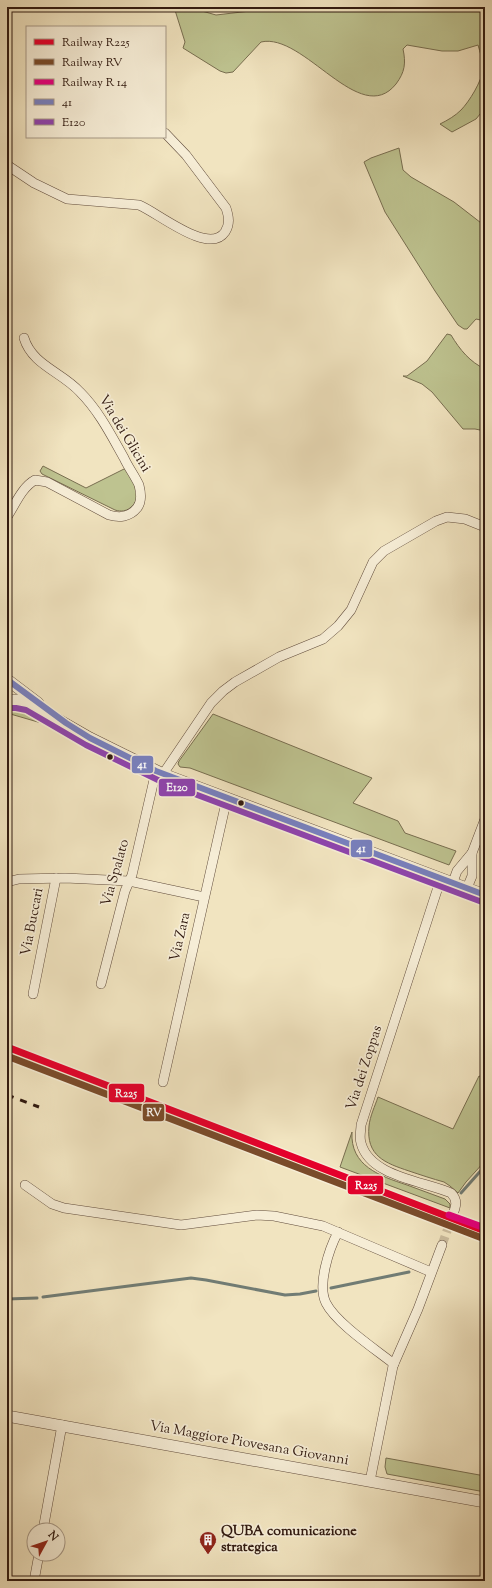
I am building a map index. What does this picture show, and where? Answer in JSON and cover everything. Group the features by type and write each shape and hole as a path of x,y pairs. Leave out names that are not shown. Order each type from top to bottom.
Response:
{"street":[{"path":"7,165 34,183 66,199 139,205 149,209 189,234 209,240 216,239 223,234 228,226 229,218 226,208 186,155 166,134"},
{"name":"Via dei Glicini","path":"7,517 24,489 28,484 35,480 46,482 109,515 116,517 129,515 133,512 138,507 141,498 138,485 110,432 90,404 80,391 68,381 42,364 27,348 24,338"},
{"path":"159,772 211,703 223,691 235,682 279,657 323,639 338,626 351,610 373,562 384,551 436,521 447,517 465,519 485,527"},
{"path":"8,679 66,723"},
{"path":"7,694 10,687 8,679"},
{"path":"7,700 24,701 66,723 90,738 159,772 485,894"},
{"name":"Via Spalato","path":"101,984 124,891 132,876 159,772"},
{"name":"Via Zara","path":"163,1082 227,798"},
{"path":"453,882 457,871 472,853 485,819"},
{"path":"467,888 472,876 472,853"},
{"name":"Via Buccari","path":"33,994 56,878"},
{"name":"Via Buccari","path":"7,882 18,879 56,878 129,881 204,897"},
{"name":"Via dei Zoppas","path":"441,878 361,1125 360,1134 361,1144 365,1152 378,1167 451,1193 456,1199 453,1214"},
{"path":"25,1185 52,1204 64,1208 182,1225 256,1215 274,1216 313,1223 338,1232 431,1272"},
{"path":"338,1232 328,1252 325,1266 325,1302 340,1320 394,1364"},
{"path":"370,1481 394,1364 418,1309 442,1245"},
{"name":"Via Maggiore Piovesana Giovanni","path":"7,1416 485,1502"},
{"path":"44,1522 62,1425"},
{"path":"34,1581 37,1562"}],"green space":[{"path":"174,7 192,7 216,15 276,7 485,7 485,108 476,119 452,132 440,124 461,110 468,102 478,85 483,69 478,45 458,51 442,51 407,45 403,49 403,71 396,84 382,95 366,95 349,88 295,51 278,43 261,42 233,72 226,73 220,71 183,48 185,42"},
{"path":"399,148 403,170 411,177 454,202 485,226 485,321 476,319 467,329 464,329 458,325 385,212 364,162"},
{"path":"447,334 451,335 458,346 470,359 485,369 485,431 463,429 432,392 422,384 403,376 407,376 427,361"},
{"path":"43,466 86,488 126,468 136,488 136,499 134,504 128,509 121,511 115,510 42,474 40,471"},
{"path":"16,705 31,710 55,727 7,713 7,706"},
{"path":"213,714 372,778 353,803 398,821 405,833 456,851 449,865 190,768 180,767 178,764 179,761"},
{"path":"479,1076 485,1078 485,1161 458,1193 444,1182 392,1165 379,1157 374,1151 369,1136 369,1126 371,1115 378,1097 453,1129"},
{"path":"352,1132 353,1144 356,1153 361,1161 369,1168 387,1178 445,1199 450,1204 450,1208 340,1167"},
{"path":"386,1458 485,1476 485,1492 387,1474 385,1467"}],"waterway":[{"path":"461,1193 485,1166"},
{"path":"331,1288 409,1272"},
{"path":"43,1297 191,1278 285,1295 316,1291"},
{"path":"7,1299 37,1298"}],"tunnel":[{"path":"442,1245 453,1214"}],"railway":[{"path":"7,1095 39,1107"}],"rail line":[{"name":"R225","path":"7,1047 485,1231"},
{"name":"RV","path":"7,1056 482,1238"}],"transit line":[{"name":"41","path":"7,677 9,681 66,723 90,738 156,771 485,895"},
{"name":"E120","path":"7,708 26,710 86,745 160,781 482,902"},
{"path":"449,1215 485,1228"}],"place":[{"name":"QUBA comunicazione strategica","path":"208,1555"}]}
